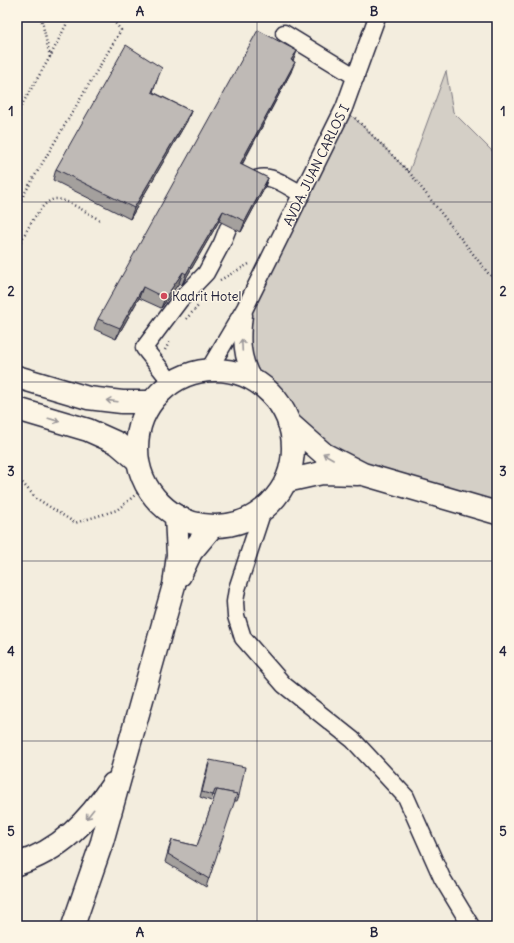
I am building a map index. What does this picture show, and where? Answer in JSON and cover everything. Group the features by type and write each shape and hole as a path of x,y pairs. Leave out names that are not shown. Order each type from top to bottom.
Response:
{"highway":[{"path":"209,369 231,371 253,379 268,390 281,405 289,423 293,442 292,462 286,481 276,497 263,510 248,519 230,525 212,527 193,524 176,516 159,503 146,486 137,460 136,440 141,420 165,374 189,373 209,369"},
{"path":"17,377 88,398 122,402 151,402"},
{"path":"17,409 88,430 117,443 137,460"},
{"path":"289,423 324,454 363,474 497,513"},
{"path":"286,481 322,473 363,474"},
{"path":"73,926 102,842 174,585 178,555 176,516"},
{"path":"174,585 191,552 212,527"},
{"path":"17,864 35,858 69,837 104,798 121,772"}],"street":[{"name":"AVDA. JUAN CARLOS I","path":"209,369 245,308 344,108 377,17"},
{"path":"284,33 356,77"},
{"path":"251,182 262,177 269,178 302,194"},
{"path":"165,374 144,348 180,300 206,273 228,228"},
{"name":"AVDA. JUAN CARLOS I","path":"245,308 241,339 242,351 246,366 253,379"},
{"path":"263,510 237,589 235,602 236,616 243,638 284,685 353,740 406,797 442,878 471,926"}],"path":[{"path":"41,17 50,57"},
{"path":"17,113 50,57 70,17"},
{"path":"17,206 121,30 110,17"},
{"path":"344,108 409,172 488,273 497,281"},
{"path":"17,248 41,207 51,199 59,199 100,220"},
{"path":"216,284 224,277 251,263"},
{"path":"185,321 203,299"},
{"path":"165,374 172,337"},
{"path":"17,477 36,498 75,523 117,510 146,486"}],"shaded area":[{"path":"446,71 453,112 497,156 497,513 363,474 289,423 281,402 253,379 245,308 344,108 409,172"}],"building":[{"path":"258,30 297,51 291,60 295,62 240,164 268,178 245,221 223,211 186,274 183,272 165,298 143,287 120,328 98,319"},
{"path":"126,45 162,68 152,92 191,111 134,208 56,169"},
{"path":"210,760 245,767 239,796 236,795 237,794 217,790 215,790 213,795 202,792"},
{"path":"217,790 237,794 209,879 168,854 172,840 197,846"}],"place":[{"name":"Kadrit Hotel","path":"164,296"}]}
